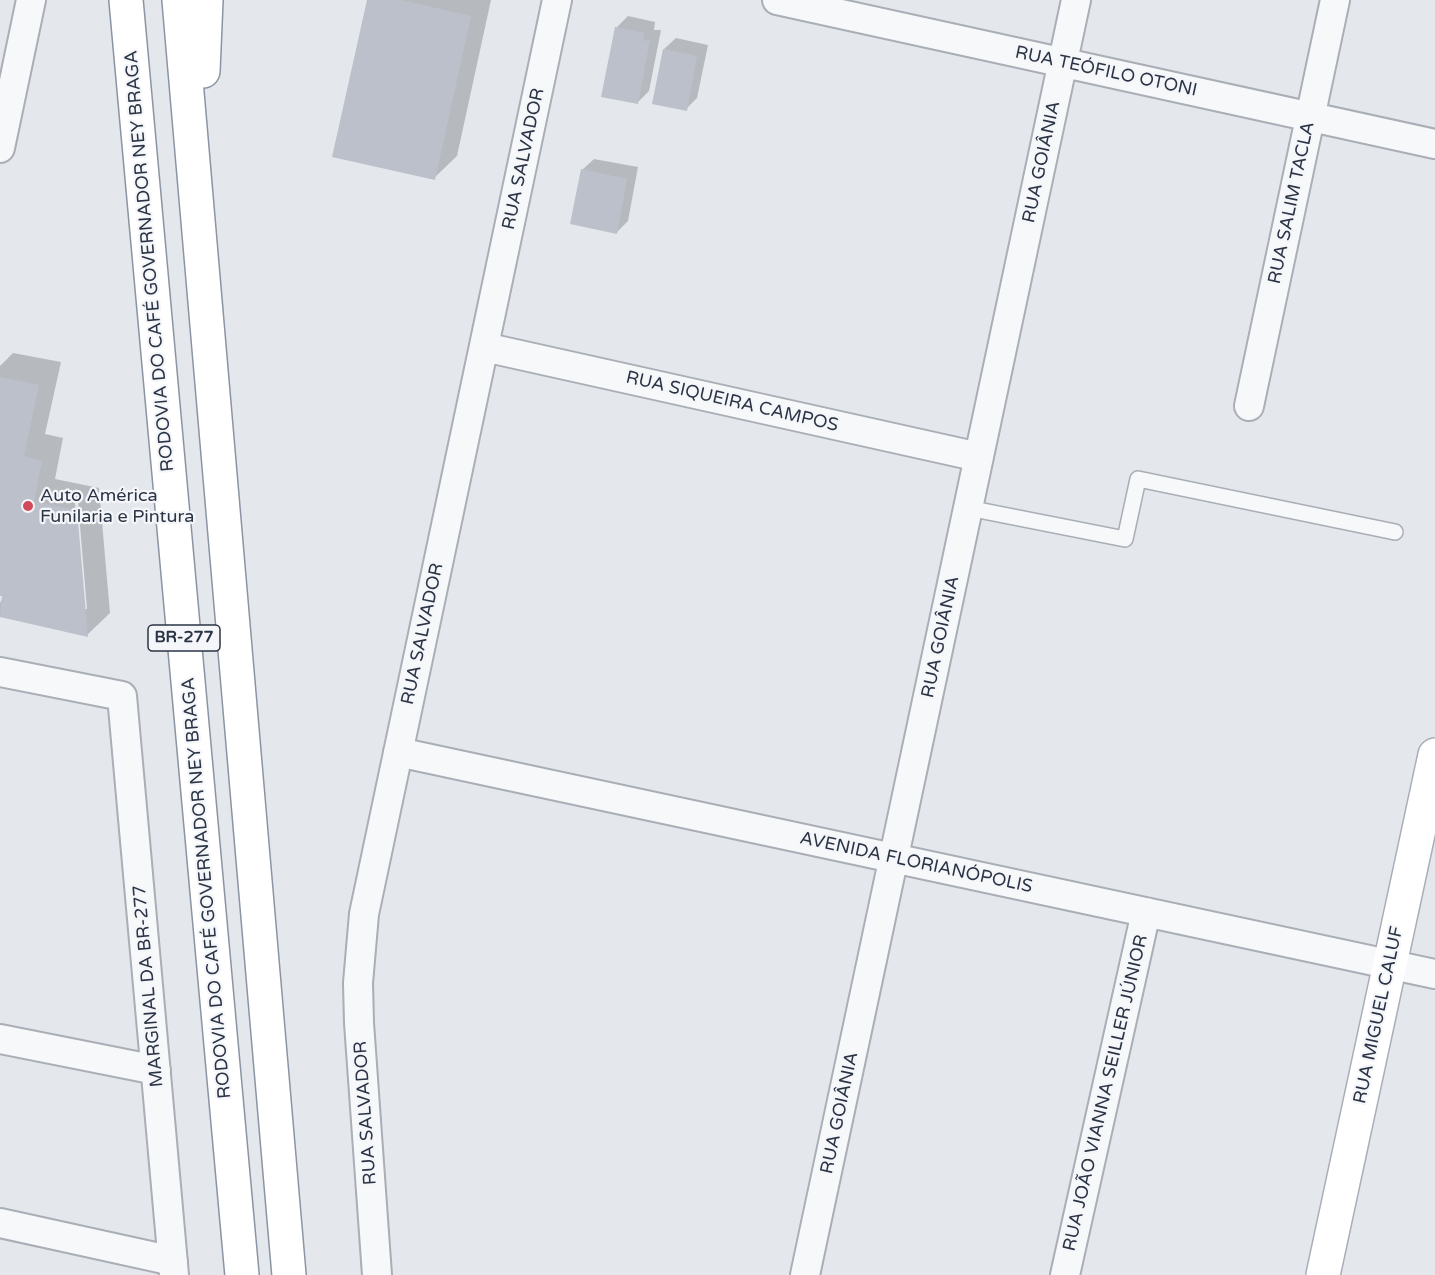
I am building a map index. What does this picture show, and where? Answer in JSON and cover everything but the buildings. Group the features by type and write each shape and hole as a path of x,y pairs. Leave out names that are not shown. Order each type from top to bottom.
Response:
{"main road":[{"name":"RODOVIA DO CAFÉ GOVERNADOR NEY BRAGA","path":"126,0 242,1275"},
{"name":"BR-277","path":"179,0 289,1275"},
{"path":"197,195 206,0"},
{"name":"RUA MIGUEL CALUF","path":"1323,1275 1435,755"}],"street":[{"path":"0,148 31,0"},
{"name":"RUA SALVADOR","path":"377,1275 358,983 364,914 557,0"},
{"name":"RUA TEÓFILO OTONI","path":"777,0 1435,144"},
{"name":"RUA GOIÂNIA","path":"805,1275 1077,0"},
{"name":"RUA SALIM TACLA","path":"1249,406 1335,0"},
{"name":"RUA SIQUEIRA CAMPOS","path":"484,347 979,457"},
{"name":"MARGINAL DA BR-277","path":"0,672 122,696 174,1268"},
{"name":"AVENIDA FLORIANÓPOLIS","path":"398,752 1435,974"},
{"name":"RUA JOÃO VIANNA SEILLER JÚNIOR","path":"1065,1275 1146,912"},
{"path":"0,1039 156,1070"},
{"path":"0,1223 174,1268"}],"lane":[{"path":"968,508 1125,539 1138,479 1395,532"}],"place":[{"name":"Auto América Funilaria e Pintura","path":"28,506"}]}
